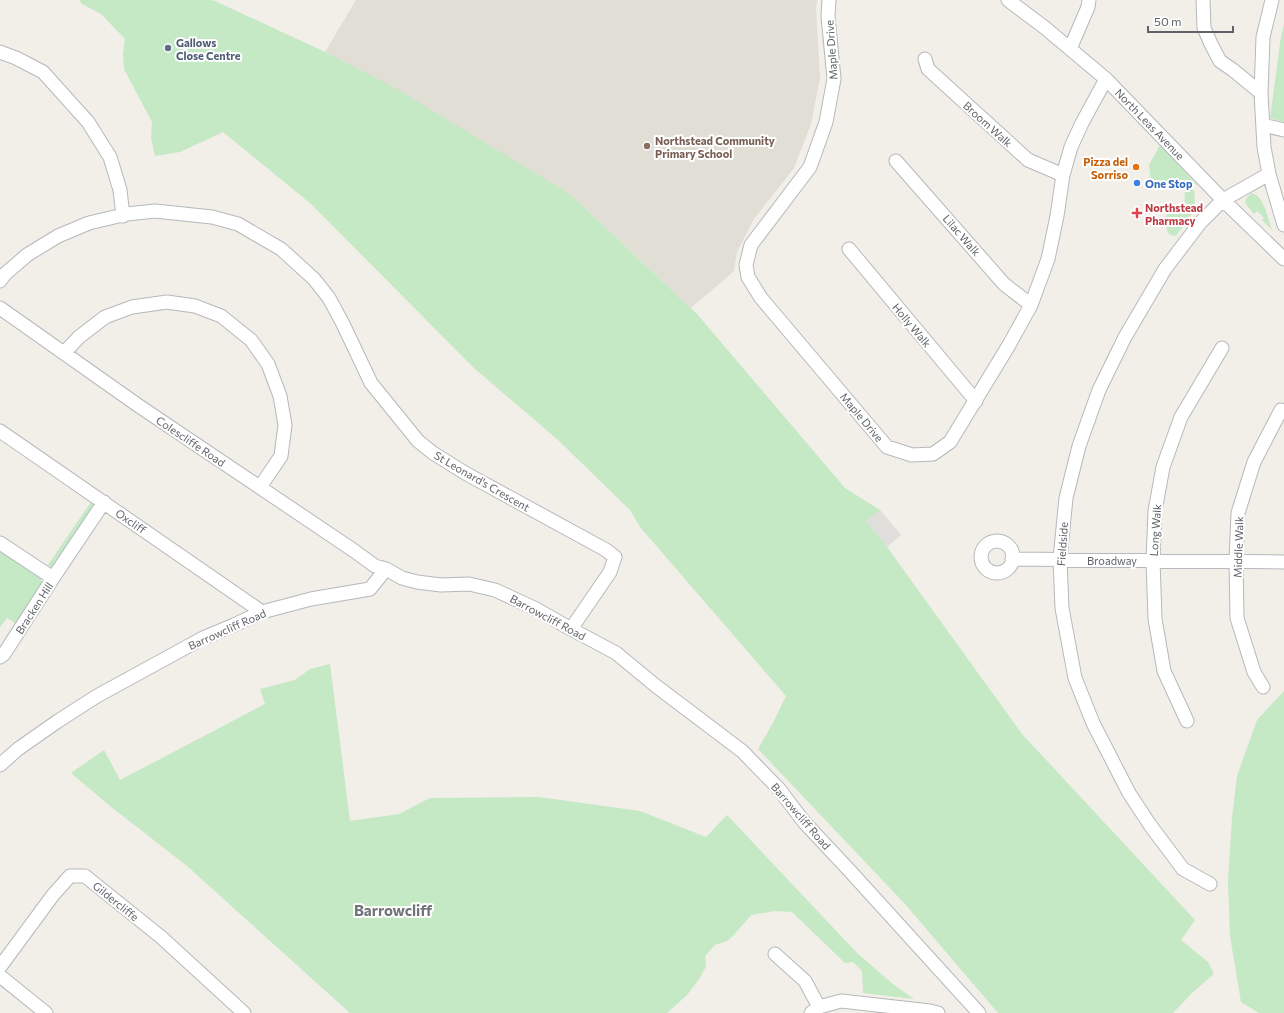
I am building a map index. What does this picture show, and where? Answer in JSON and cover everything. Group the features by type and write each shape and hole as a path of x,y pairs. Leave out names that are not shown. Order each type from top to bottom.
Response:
{"street":[{"name":"Maple Drive","path":"829,0 828,16 834,79 826,122 810,167 751,245 746,265 748,277 761,298 887,447 912,455 933,454 950,442 976,401 1031,306 1048,259 1057,216 1063,175 1074,141 1106,79"},
{"name":"North Leas Avenue","path":"1008,0 1044,27 1106,79 1223,200 1284,259"},
{"path":"1070,49 1088,7 1089,0"},
{"path":"1203,0 1204,28 1210,44 1220,61 1261,93"},
{"path":"1272,0 1263,37 1261,93 1264,147 1269,174 1284,225"},
{"path":"0,52 16,58 43,72 88,122 110,156 120,190 123,216"},
{"name":"Broom Walk","path":"925,60 928,69 1028,160 1063,175"},
{"path":"1263,125 1284,130"},
{"name":"Lilac Walk","path":"896,161 1004,284 1031,306"},
{"name":"Fieldside","path":"1210,884 1183,869 1150,825 1129,793 1093,723 1075,678 1062,608 1060,560 1066,498 1079,446 1099,390 1125,337 1165,269 1200,223 1223,200 1269,174"},
{"name":"St Leonard's Crescent","path":"0,281 5,274 27,255 58,236 89,223 127,214 155,211 212,217 238,224 281,249 314,279 329,298 344,324 371,383 418,440 433,453 465,473 606,550 615,557 610,572 571,629"},
{"name":"Holly Walk","path":"849,249 976,401"},
{"path":"64,353 79,337 104,317 132,307 167,302 195,306 220,316 251,340 268,364 280,396 285,425 281,456 260,487"},
{"name":"Colescliffe Road","path":"0,308 150,413 375,566 386,569"},
{"name":"Long Walk","path":"1187,722 1164,671 1155,619 1152,560 1155,511 1163,467 1181,417 1222,348"},
{"name":"Middle Walk","path":"1263,687 1254,672 1237,618 1236,562 1238,513 1254,462 1281,410"},
{"name":"Oxcliff","path":"0,431 262,612"},
{"name":"Bracken Hill","path":"0,657 4,654 104,502"},
{"name":"Bracken Hill","path":"0,543 53,578"},
{"name":"Broadway","path":"1012,559 1284,562"},
{"name":"Barrowcliff Road","path":"0,765 24,745 97,696 203,638 262,612 311,599 370,589 386,569 402,578 417,582 441,585 469,584 495,590 536,609 616,653 656,686 742,751 779,789 804,822 850,870 979,1013"},
{"name":"Gildercliffe","path":"0,967 39,913 70,876 84,876 161,937 244,1013"},
{"path":"775,954 805,981 815,1010 841,1001 938,1013"},
{"path":"0,976 46,1013"}],"shaded area":[{"name":"Northstead Community Primary School","path":"356,0 817,0 816,10 820,78 811,124 794,168 754,219 737,252 734,271 691,308 570,194 325,52"},
{"path":"880,510 901,535 887,547 866,521"}],"green space":[{"path":"79,0 215,1 325,52 395,88 570,194 697,314 845,488 880,510 866,521 887,547 1022,734 1195,920 1181,940 1208,962 1214,974 1192,993 1173,1013 998,1013 905,904 758,749 786,696 640,527 630,510 557,439 475,369 311,204 223,132 180,152 155,156 151,137 152,122 124,69 123,54 125,39 101,14 82,4"},
{"path":"1284,24 1284,122 1270,118"},
{"path":"1160,145 1196,184 1151,184 1149,165"},
{"path":"1185,190 1194,190 1194,205 1191,215 1176,236 1169,234 1167,231 1167,213 1171,211 1184,211"},
{"path":"1252,193 1260,198 1263,203 1272,230 1262,220 1264,218 1257,211 1254,214 1245,203 1247,197"},
{"path":"91,502 95,505 53,568 48,565"},
{"path":"0,549 39,576 42,582 41,588 16,624 7,618 0,627"},
{"path":"330,664 350,821 399,814 430,798 539,797 640,811 706,837 727,815 858,954 893,984 914,999 863,993 862,971 853,962 845,963 792,912 775,911 751,915 727,941 715,945 705,956 706,967 699,979 687,995 667,1013 350,1013 187,866 110,806 71,773 104,750 120,780 265,704 260,689 295,680 310,669"},
{"path":"1284,691 1284,1013 1259,1013 1241,1002 1230,936 1228,881 1232,818 1237,776 1257,720"}],"place":[{"name":"Gallows Close Centre","path":"168,48"},
{"name":"Northstead Community Primary School","path":"647,146"},
{"name":"Pizza del Sorriso","path":"1136,167"},
{"name":"One Stop","path":"1137,183"},
{"name":"Northstead Pharmacy","path":"1137,213"}],"district":[{"name":"Barrowcliff","path":"393,910"}]}
